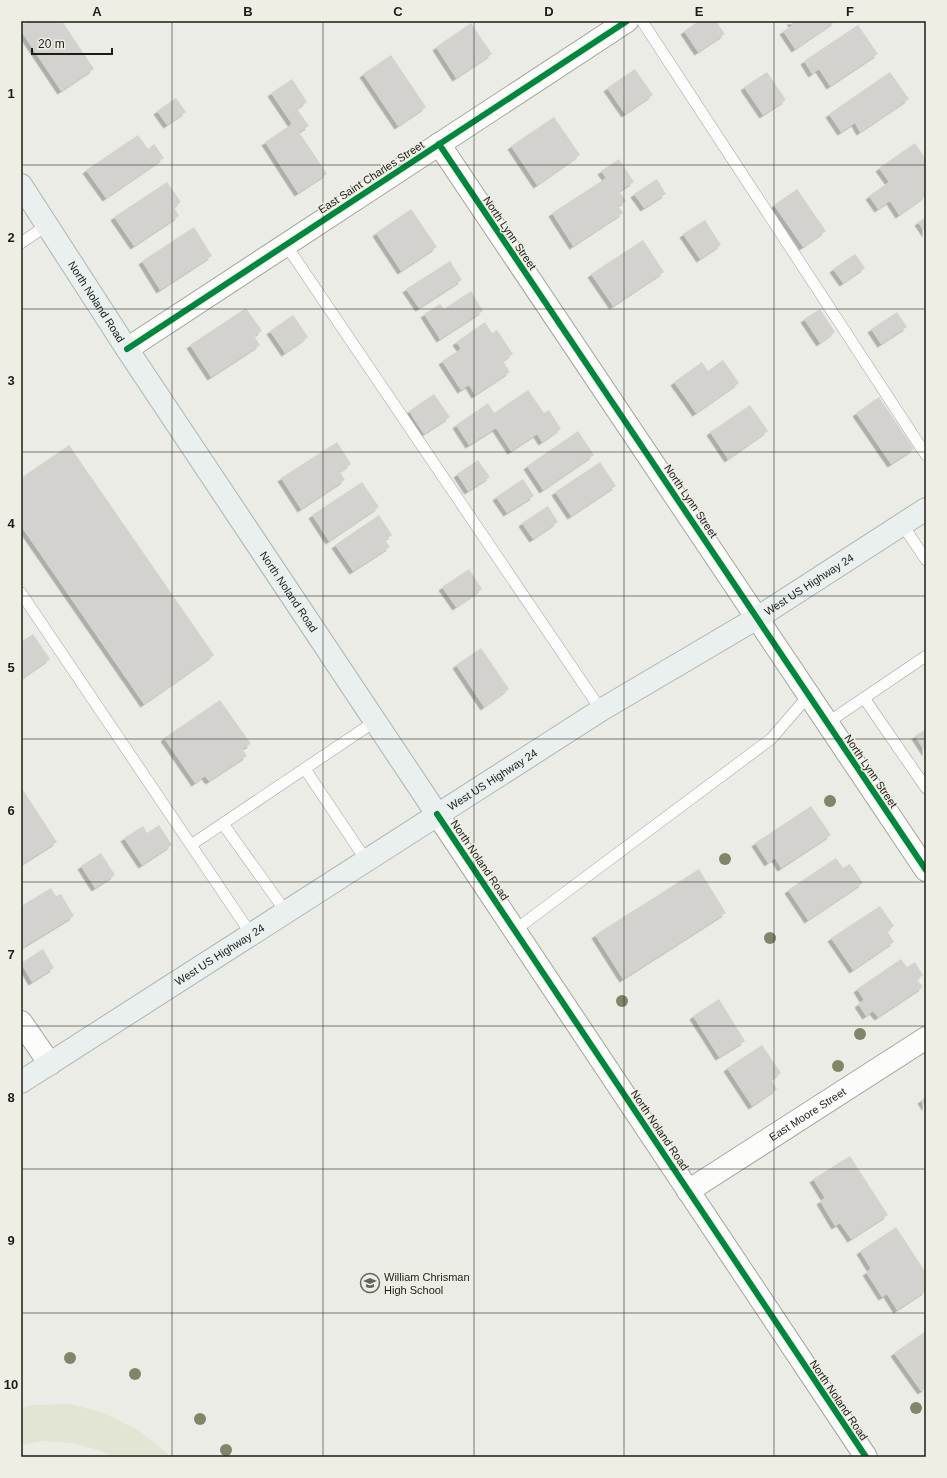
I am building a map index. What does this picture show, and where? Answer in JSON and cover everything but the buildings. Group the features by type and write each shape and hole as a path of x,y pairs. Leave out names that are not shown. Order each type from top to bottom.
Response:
{"main road":[{"name":"North Noland Road","path":"21,185 127,349 374,722 437,814"},
{"name":"West US Highway 24","path":"21,1082 601,710 757,618 926,509"}],"street":[{"name":"East Saint Charles Street","path":"127,349 626,21"},
{"name":"North Lynn Street","path":"439,144 926,870"},
{"name":"North Noland Road","path":"437,814 866,1457"},
{"path":"21,1022 50,1064"},
{"name":"East Moore Street","path":"688,1191 926,1038"}],"lane":[{"path":"642,21 926,455"},
{"path":"21,243 47,225"},
{"path":"286,245 601,710"},
{"path":"902,524 926,560"},
{"path":"21,592 251,934"},
{"path":"827,723 926,656"},
{"path":"515,930 771,739 809,695"},
{"path":"864,698 926,788"},
{"path":"191,845 374,722"},
{"path":"305,769 366,860"},
{"path":"223,824 286,912"}],"green space":[{"path":"70,1404 105,1413 140,1431 171,1457 111,1457 101,1451 71,1443 43,1441 21,1445 21,1408 31,1405"}],"cycle path":[{"path":"127,349 627,21"},
{"path":"439,144 926,870"},
{"path":"437,814 866,1457"}],"place":[{"name":"William Chrisman High School","path":"370,1283"}]}
